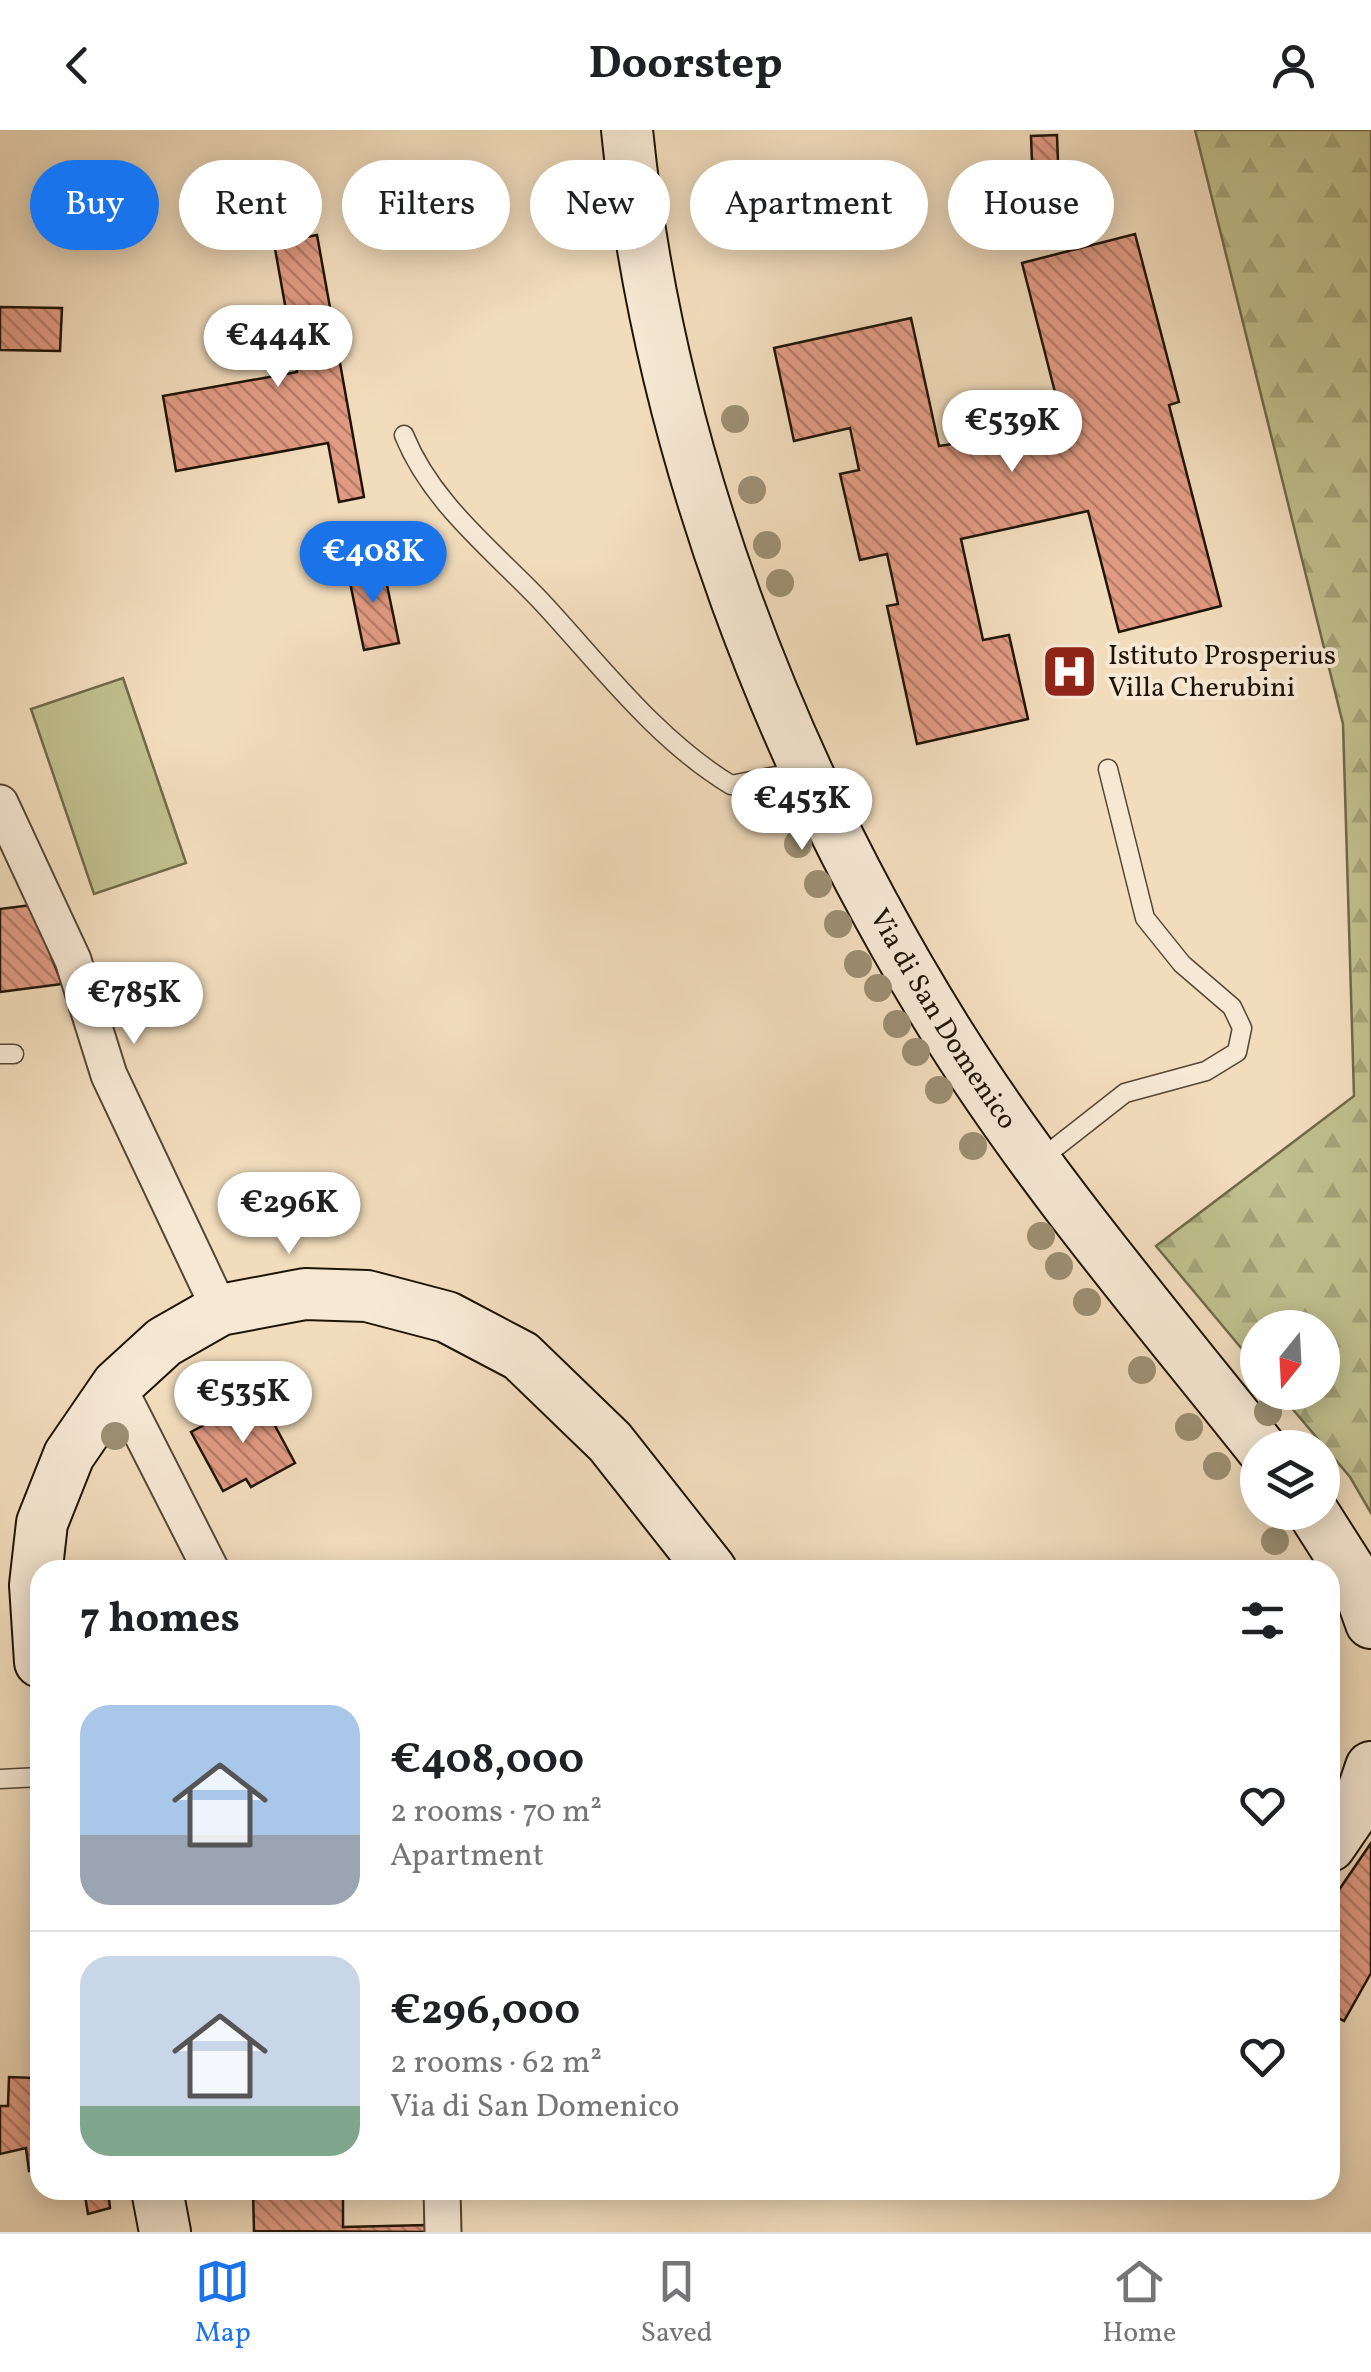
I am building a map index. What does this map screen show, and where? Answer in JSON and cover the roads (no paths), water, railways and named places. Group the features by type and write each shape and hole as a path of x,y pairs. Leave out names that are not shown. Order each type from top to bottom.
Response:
{"main road":[{"name":"Via di San Domenico","path":"627,130 665,350 710,522 758,658 868,899 948,1034 1037,1162 1247,1430"},
{"path":"38,1560 42,1523 69,1455 118,1385 164,1342 220,1310 305,1294 367,1296 446,1317 521,1356 610,1442 703,1560"},
{"path":"1324,1530 1356,1578 1371,1623"},
{"path":"1340,1831 1358,1805 1371,1767"},
{"path":"159,2200 166,2232"}],"street":[{"path":"0,803 73,960 108,1075 220,1310"},
{"path":"118,1385 206,1560"},
{"path":"442,2200 443,2232"}],"lane":[{"path":"404,435 414,460 448,508 675,745 731,785 807,769"},
{"path":"1037,1162 1125,1093 1206,1072 1237,1052 1242,1028 1232,1007 1182,964 1145,918 1108,769"},
{"path":"0,1779 30,1778"}],"place":[{"name":"Istituto Prosperius Villa Cherubini","path":"1069,672"}]}
